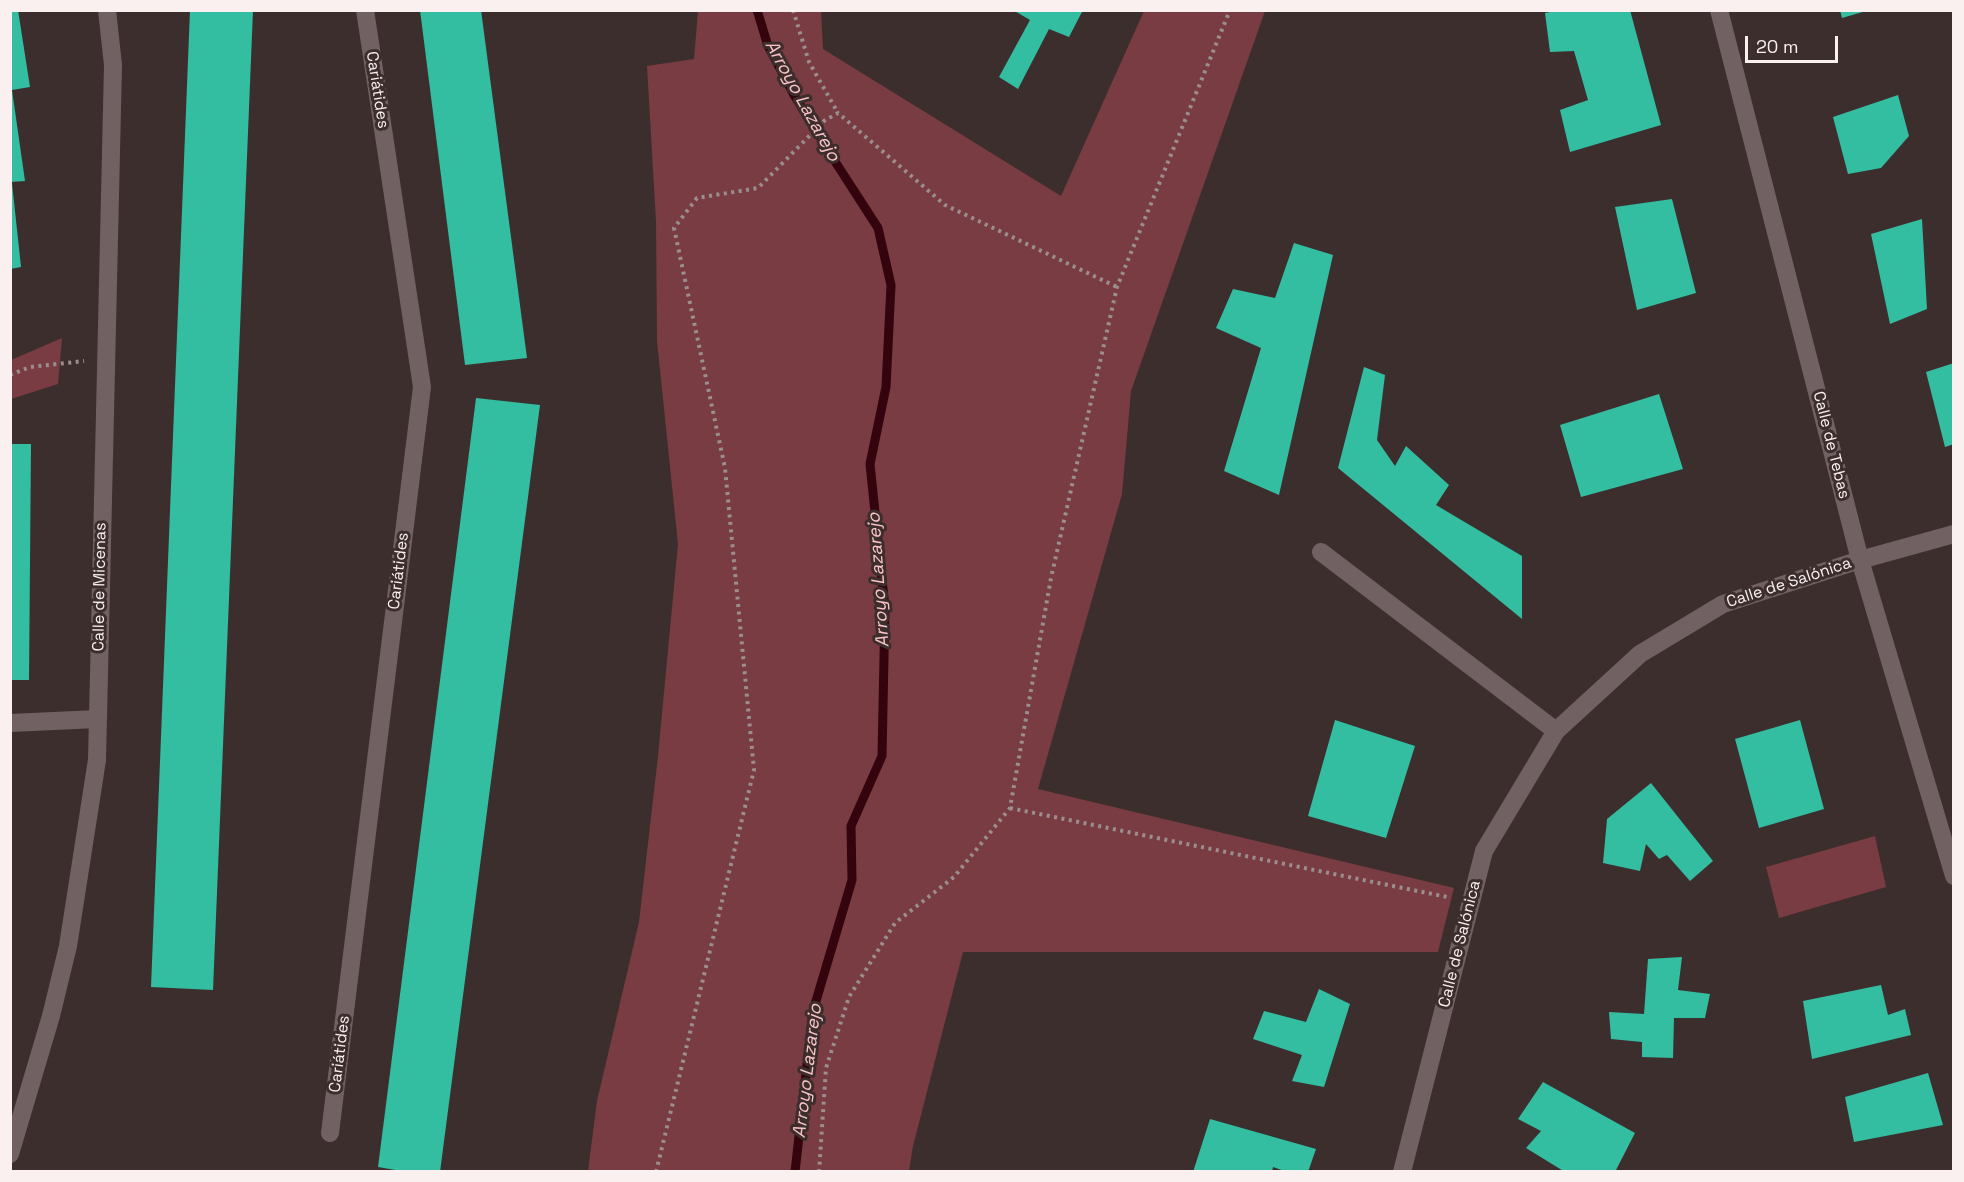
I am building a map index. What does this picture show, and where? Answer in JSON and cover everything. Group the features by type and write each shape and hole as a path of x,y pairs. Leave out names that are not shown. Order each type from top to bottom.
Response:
{"street":[{"name":"Calle de Micenas","path":"10,1154 51,1016 68,946 97,760 113,65 107,10"},
{"name":"Cariátides","path":"330,1133 422,387 365,10"},
{"name":"Calle de Tebas","path":"1719,10 1860,560 1953,876"},
{"name":"Calle de Salónica","path":"1402,1172 1484,851 1556,731 1640,654 1723,604 1860,560 1953,534"},
{"path":"1321,552 1556,731"},
{"path":"10,723 97,719"}],"path":[{"path":"793,10 809,62 838,113 945,205 1117,288"},
{"path":"819,1172 826,1068 849,997 895,922 954,877 1010,808 1052,578 1117,288 1230,10"},
{"path":"656,1172 754,770 725,468 674,228 697,198 758,188 824,121 838,113"},
{"path":"10,375 30,367 105,359"},
{"path":"1010,808 1471,902"}],"shaded area":[{"path":"698,11 821,11 823,49 1061,196 1144,11 1265,11 1131,391 1122,494 1038,789 1454,888 1438,952 963,952 913,1146 909,1171 588,1171 597,1101 639,922 658,756 678,544 657,341 656,221 647,66 694,59"},
{"path":"62,338 58,384 11,399 11,360"},
{"path":"1875,836 1886,887 1779,918 1766,867"}],"building":[{"path":"10,10 18,10 30,87 12,90 25,181 10,182"},
{"path":"190,10 253,10 213,990 151,987"},
{"path":"420,10 481,10 527,358 465,365"},
{"path":"1013,10 1083,10 1069,37 1049,29 1018,89 999,77 1030,20"},
{"path":"1559,10 1630,10 1661,125 1570,152 1560,110 1588,100 1574,51 1550,52 1545,13"},
{"path":"1840,10 1866,10 1866,11 1842,18"},
{"path":"1898,95 1909,136 1881,168 1848,174 1833,117"},
{"path":"10,183 12,183 21,267 10,269"},
{"path":"1672,199 1696,293 1637,310 1615,207"},
{"path":"1922,219 1927,309 1890,324 1871,234"},
{"path":"1294,243 1333,255 1279,495 1224,471 1261,348 1216,328 1233,289 1275,298"},
{"path":"1954,363 1954,444 1945,447 1926,372"},
{"path":"1364,367 1385,375 1377,440 1395,466 1406,446 1449,485 1436,505 1522,556 1522,619 1338,468"},
{"path":"1659,394 1683,469 1581,497 1560,425"},
{"path":"476,398 540,405 440,1172 407,1172 378,1167"},
{"path":"10,444 31,444 29,680 10,680"},
{"path":"1335,720 1415,746 1386,838 1308,816"},
{"path":"1800,720 1824,809 1759,828 1735,739"},
{"path":"1651,783 1713,861 1690,881 1667,855 1659,859 1646,844 1640,871 1603,863 1607,819"},
{"path":"1682,957 1678,990 1710,994 1705,1018 1674,1018 1673,1058 1642,1057 1642,1042 1611,1039 1609,1012 1644,1014 1648,959"},
{"path":"1881,985 1888,1015 1905,1009 1911,1035 1812,1059 1803,1001"},
{"path":"1319,989 1350,1004 1324,1087 1292,1081 1302,1055 1253,1039 1264,1011 1306,1022"},
{"path":"1928,1073 1943,1125 1854,1142 1845,1097"},
{"path":"1543,1082 1635,1133 1615,1172 1565,1172 1526,1148 1541,1131 1518,1119"},
{"path":"1210,1119 1316,1149 1308,1172 1287,1172 1273,1167 1272,1172 1193,1172"}],"waterway":[{"name":"Arroyo Lazarejo","path":"757,10 768,46 794,95 878,228 891,285 886,387 870,464 885,608 882,756 851,826 852,880 813,1011 795,1172"}]}
